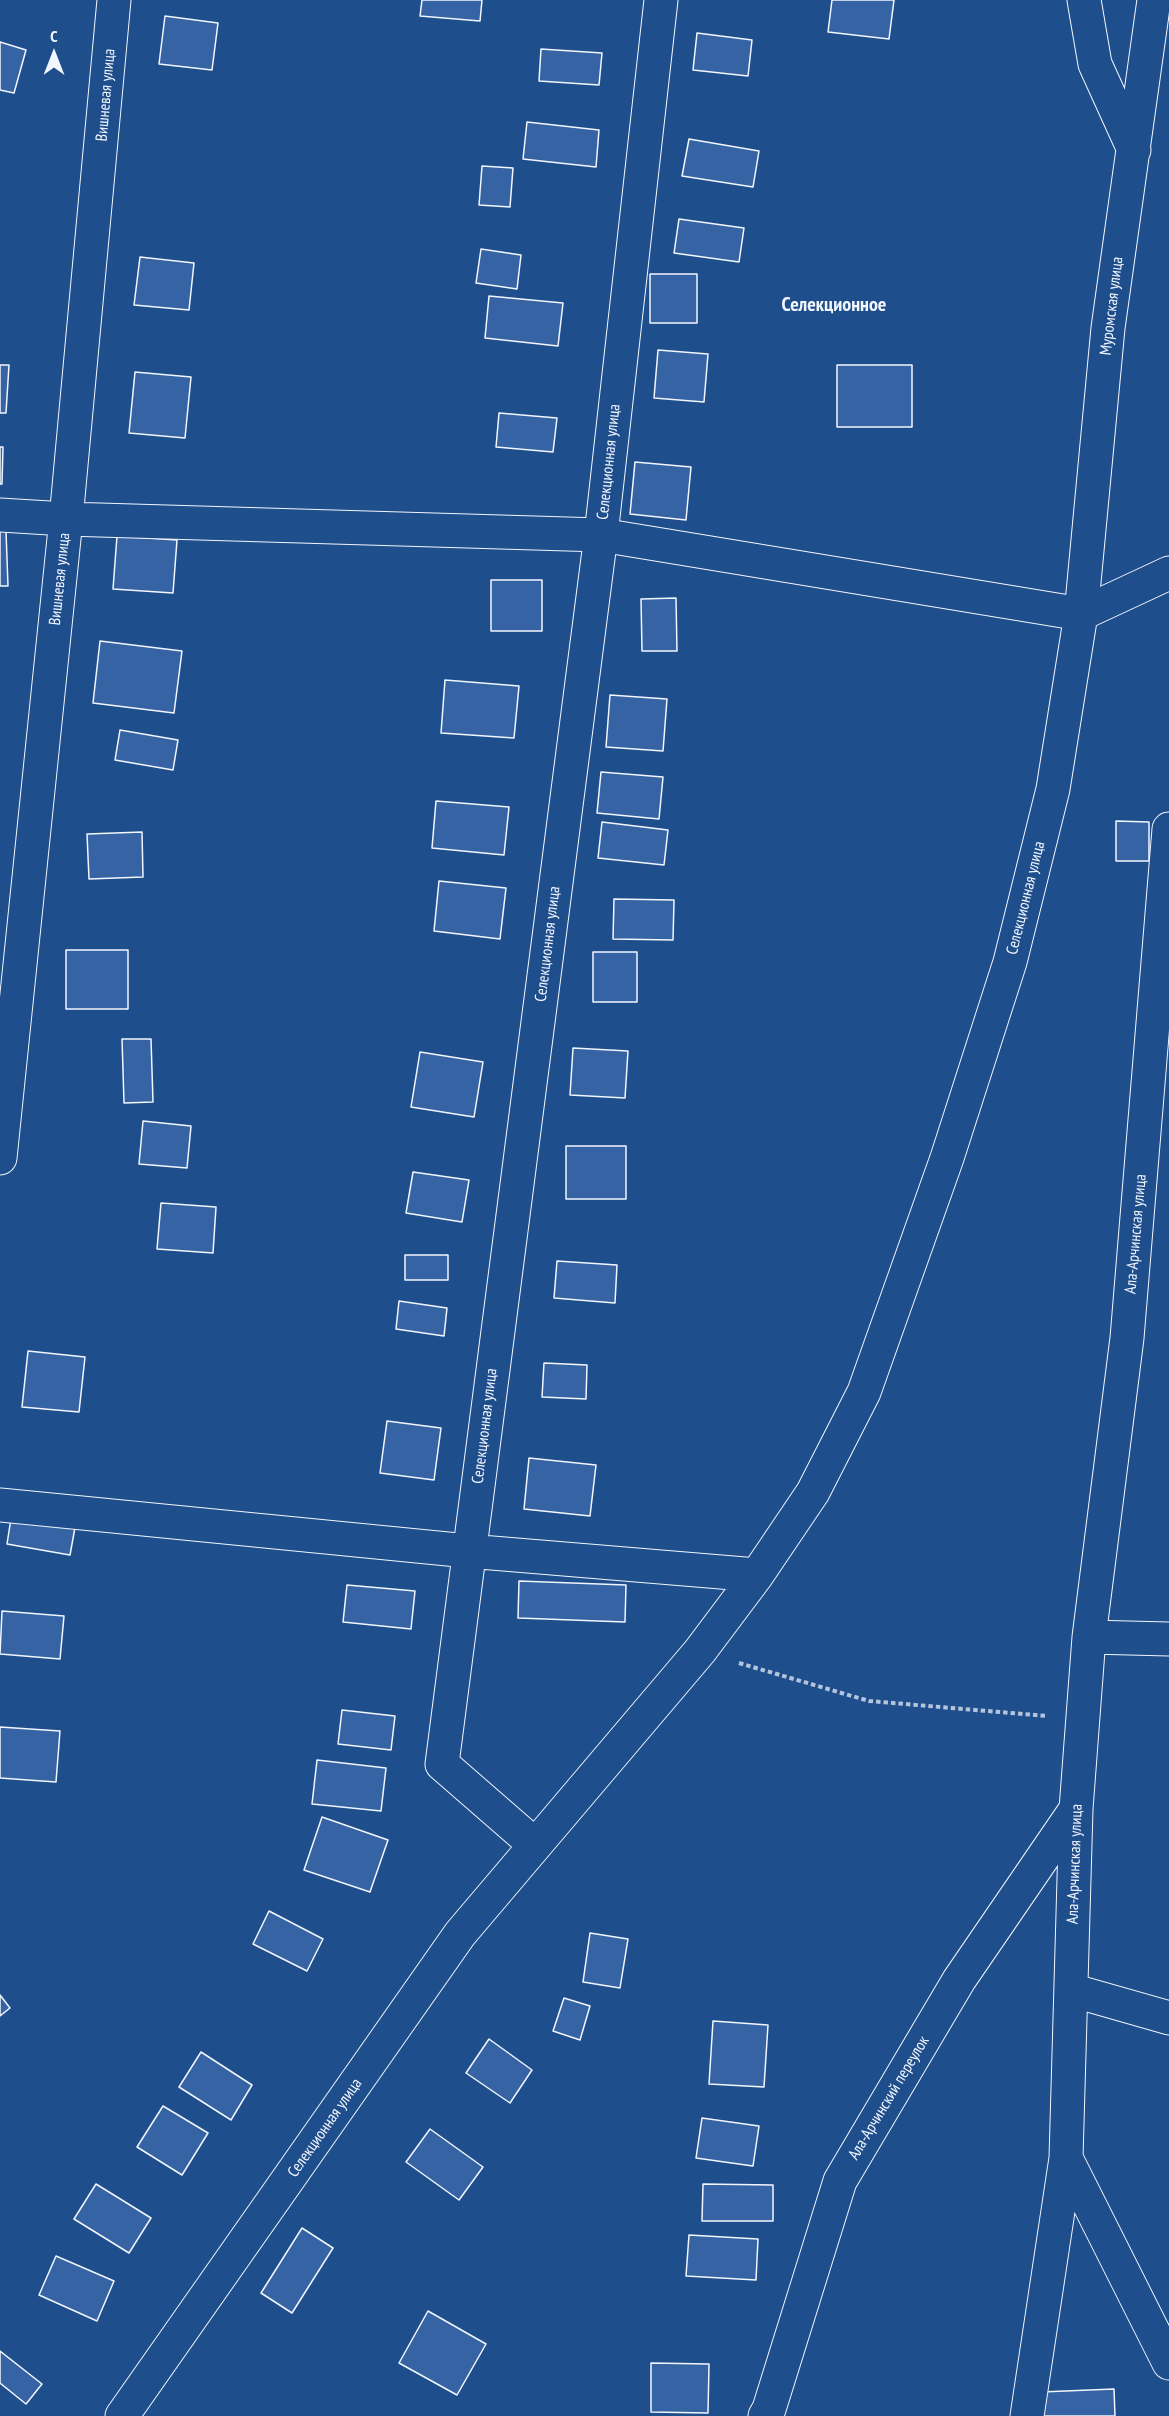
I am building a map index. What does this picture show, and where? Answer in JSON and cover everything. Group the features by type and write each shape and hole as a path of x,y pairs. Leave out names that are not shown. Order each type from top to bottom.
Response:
{"street":[{"name":"Вишневая улица","path":"0,1158 66,519 114,0"},
{"name":"Селекционная улица","path":"535,1845 442,1764 601,535 661,0"},
{"path":"1084,0 1095,64 1134,150"},
{"name":"Муромская улица","path":"1081,614 1108,327 1154,0"},
{"path":"0,515 66,519 601,535 1081,614 1169,573"},
{"name":"Селекционная улица","path":"122,2416 460,1934 700,1652 757,1575 813,1492 864,1392 946,1158 1010,962 1053,789 1081,614"},
{"name":"Ала-Арчинская улица","path":"1027,2416 1066,2158 1076,1809 1089,1637 1127,1338 1169,830"},
{"path":"0,1505 468,1551 757,1575"},
{"path":"1089,1637 1169,1639"},
{"name":"Ала-Арчинский переулок","path":"765,2416 840,2181 959,1980 1076,1809"},
{"path":"1071,1990 1169,2018"},
{"path":"1066,2158 1169,2363"}],"path":[{"path":"700,1652 869,1701 1083,1720"}],"building":[{"path":"422,0 482,0 480,21 420,16"},
{"path":"832,0 894,0 889,39 828,32"},
{"path":"165,16 218,23 212,70 159,64"},
{"path":"697,33 752,40 748,76 693,70"},
{"path":"0,42 26,50 14,93 0,90"},
{"path":"541,49 602,53 599,85 539,81"},
{"path":"527,122 599,130 596,167 523,159"},
{"path":"689,139 759,151 753,187 682,176"},
{"path":"482,166 513,168 510,207 479,205"},
{"path":"679,219 744,228 739,262 674,253"},
{"path":"481,249 521,255 517,289 476,283"},
{"path":"140,257 194,263 189,310 134,305"},
{"path":"650,274 697,274 697,323 650,323"},
{"path":"489,296 563,303 558,346 485,338"},
{"path":"658,350 708,354 704,402 654,398"},
{"path":"0,365 9,365 6,413 0,413"},
{"path":"837,365 912,365 912,427 837,427"},
{"path":"135,372 191,377 185,438 129,433"},
{"path":"499,413 557,418 553,452 496,447"},
{"path":"0,447 3,447 2,484 0,484"},
{"path":"635,462 691,467 686,520 630,514"},
{"path":"0,531 6,531 8,586 0,586"},
{"path":"117,536 177,540 173,593 113,589"},
{"path":"491,580 542,580 542,631 491,631"},
{"path":"676,598 677,651 642,651 641,599"},
{"path":"100,641 182,651 174,713 93,703"},
{"path":"445,680 519,686 514,738 441,733"},
{"path":"610,695 667,699 663,751 606,747"},
{"path":"120,730 178,740 173,770 115,760"},
{"path":"601,772 663,777 659,819 597,813"},
{"path":"436,801 509,807 504,855 432,848"},
{"path":"1116,821 1149,822 1149,861 1116,861"},
{"path":"602,822 668,830 664,865 598,858"},
{"path":"142,832 143,877 89,879 87,834"},
{"path":"439,881 506,888 500,939 434,931"},
{"path":"614,899 674,900 673,940 613,939"},
{"path":"66,950 128,950 128,1009 66,1009"},
{"path":"593,952 637,952 637,1002 593,1002"},
{"path":"122,1039 151,1039 153,1102 124,1103"},
{"path":"573,1048 628,1051 625,1098 570,1095"},
{"path":"420,1052 483,1062 474,1117 411,1107"},
{"path":"143,1121 191,1126 187,1168 139,1164"},
{"path":"566,1146 626,1146 626,1199 566,1199"},
{"path":"413,1172 469,1180 462,1222 406,1213"},
{"path":"161,1203 216,1207 213,1253 157,1249"},
{"path":"405,1255 448,1255 448,1280 405,1280"},
{"path":"557,1261 617,1265 615,1303 554,1298"},
{"path":"399,1301 447,1308 444,1336 396,1329"},
{"path":"28,1351 85,1357 79,1412 22,1407"},
{"path":"544,1363 587,1365 586,1399 542,1397"},
{"path":"387,1421 441,1428 434,1480 380,1473"},
{"path":"529,1458 596,1465 590,1516 524,1509"},
{"path":"12,1512 76,1522 70,1555 7,1544"},
{"path":"519,1581 626,1585 625,1622 518,1618"},
{"path":"347,1585 415,1591 411,1629 343,1622"},
{"path":"2,1611 64,1616 60,1659 0,1654"},
{"path":"342,1710 395,1716 391,1750 338,1744"},
{"path":"0,1727 60,1731 56,1782 0,1778"},
{"path":"317,1760 386,1768 381,1811 312,1804"},
{"path":"322,1817 388,1840 370,1892 304,1870"},
{"path":"269,1911 323,1939 307,1971 253,1944"},
{"path":"590,1933 628,1939 620,1988 583,1982"},
{"path":"0,1995 10,2008 0,2016"},
{"path":"564,1998 590,2006 580,2040 553,2031"},
{"path":"713,2021 768,2025 764,2087 709,2084"},
{"path":"489,2039 532,2070 510,2103 466,2073"},
{"path":"201,2052 252,2085 231,2120 179,2087"},
{"path":"163,2106 208,2133 182,2175 137,2147"},
{"path":"702,2118 759,2126 753,2166 696,2158"},
{"path":"430,2129 483,2167 459,2200 406,2162"},
{"path":"96,2184 151,2218 129,2253 74,2219"},
{"path":"703,2184 773,2185 773,2221 702,2221"},
{"path":"302,2228 333,2248 292,2313 261,2293"},
{"path":"689,2235 758,2239 756,2280 686,2276"},
{"path":"56,2256 114,2281 97,2321 39,2295"},
{"path":"428,2311 486,2344 457,2395 399,2363"},
{"path":"0,2351 42,2384 26,2404 0,2383"},
{"path":"651,2363 709,2364 708,2413 651,2412"},
{"path":"1114,2389 1115,2416 1043,2416 1041,2392"}],"district":[{"name":"Селекционное","path":"834,305"}]}
